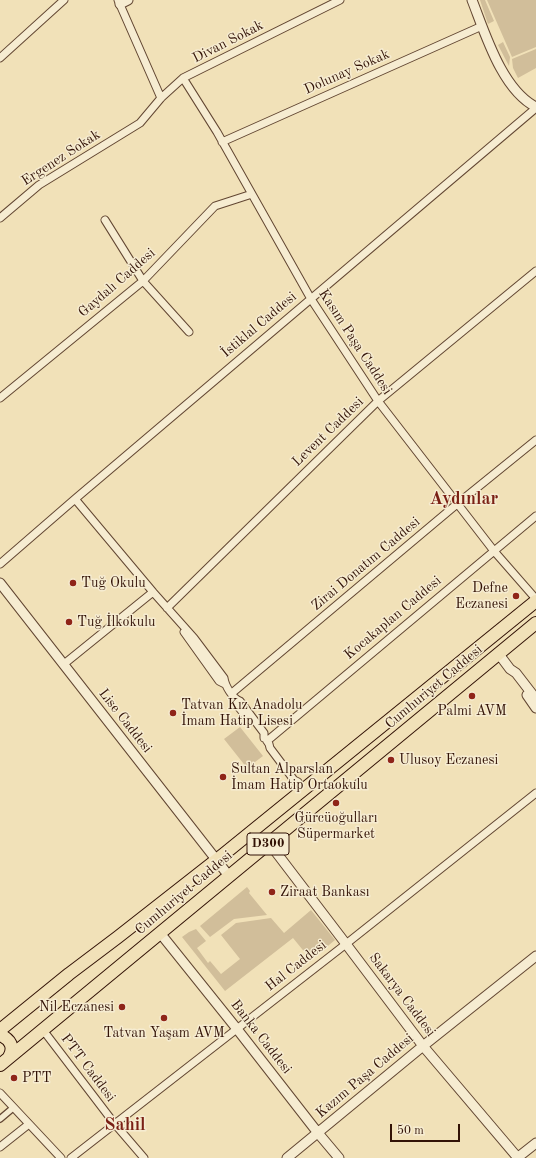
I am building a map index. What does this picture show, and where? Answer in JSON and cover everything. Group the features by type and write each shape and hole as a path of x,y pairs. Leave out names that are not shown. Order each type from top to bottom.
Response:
{"highway":[{"name":"Cumhuriyet Caddesi","path":"0,1030 69,974 216,860 301,786 536,600"},
{"name":"Cumhuriyet Caddesi","path":"3,1062 536,623"},
{"path":"0,1035 9,1040 12,1049 3,1062"}],"street":[{"path":"0,58 64,0"},
{"name":"Divan Sokak","path":"140,123 161,98 183,78 338,0"},
{"path":"472,0 497,62 506,76 526,100 536,107"},
{"path":"122,1 161,98"},
{"name":"Dolunay Sokak","path":"222,142 482,26"},
{"name":"Kasım Paşa Caddesi","path":"183,78 222,142 311,299 378,401 494,551 536,600"},
{"name":"İstiklal Caddesi","path":"0,564 536,107"},
{"name":"Ergenez Sokak","path":"0,218 39,185 140,123"},
{"name":"Gaydalı Caddesi","path":"0,398 143,281 215,206 252,194"},
{"path":"105,220 143,281 189,332"},
{"name":"Levent Caddesi","path":"166,608 378,401 536,271"},
{"name":"Zirai Donatım Caddesi","path":"232,693 457,504 536,440"},
{"path":"75,499 166,608 194,638 224,678 225,684 264,733 270,748 294,780 301,786"},
{"name":"Kocakaplan Caddesi","path":"267,741 536,516"},
{"name":"Lise Caddesi","path":"0,582 229,876"},
{"path":"64,664 153,592"},
{"path":"498,653 536,708"},
{"path":"510,669 516,672 536,699"},
{"name":"Hal Caddesi","path":"70,1158 346,944 536,793"},
{"name":"Sakarya Caddesi","path":"268,843 423,1046 518,1158"},
{"name":"Banka Caddesi","path":"160,933 339,1158"},
{"name":"Kazım Paşa Caddesi","path":"287,1158 423,1046 536,956"},
{"name":"PTT Caddesi","path":"43,1030 114,1123 144,1158"},
{"path":"0,1093 61,1158"},
{"path":"0,1119 14,1108"},
{"path":"0,1147 29,1124"},
{"path":"518,1158 536,1144"}],"shaded area":[{"path":"480,0 485,0 494,21 488,24"},
{"path":"487,0 536,0 536,47 512,57"},
{"path":"503,42 510,57 509,66 498,45"},
{"path":"536,49 536,68 518,78 513,68 512,59"},
{"path":"240,727 263,756 247,768 224,739"},
{"path":"247,887 250,891 249,893 267,915 234,919 210,937 200,926"},
{"path":"311,910 335,940 311,960 293,938 225,991 182,937 196,929 206,941 197,948 208,963 210,961 221,974 240,959 221,935 236,923 271,918 284,933"}],"place":[{"name":"Tuğ Okulu","path":"73,583"},
{"name":"Defne Eczanesi","path":"516,596"},
{"name":"Tuğ İlkokulu","path":"69,622"},
{"name":"Palmi AVM","path":"472,696"},
{"name":"Tatvan Kız Anadolu İmam Hatip Lisesi","path":"173,713"},
{"name":"Ulusoy Eczanesi","path":"391,760"},
{"name":"Sultan Alparslan İmam Hatip Ortaokulu","path":"223,777"},
{"name":"Gürcüoğulları Süpermarket","path":"336,803"},
{"name":"Ziraat Bankası","path":"272,892"},
{"name":"Nil Eczanesi","path":"122,1007"},
{"name":"Tatvan Yaşam AVM","path":"164,1018"},
{"name":"PTT","path":"14,1078"}],"district":[{"name":"Aydınlar","path":"464,499"},
{"name":"Sahil","path":"125,1125"}]}
